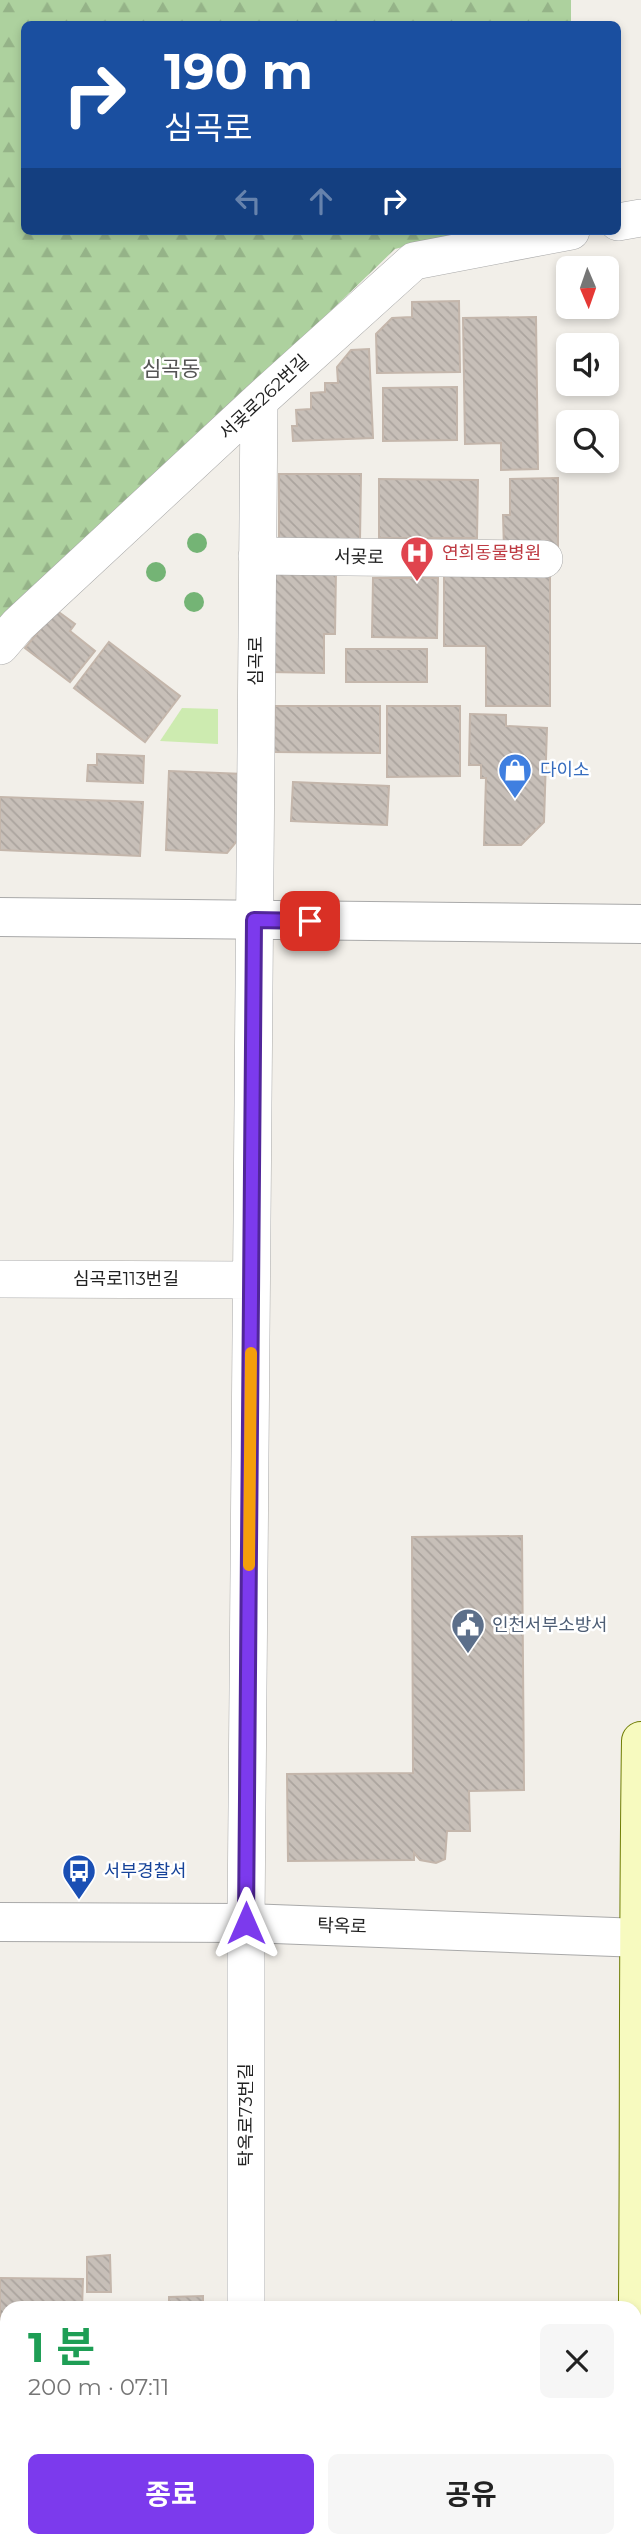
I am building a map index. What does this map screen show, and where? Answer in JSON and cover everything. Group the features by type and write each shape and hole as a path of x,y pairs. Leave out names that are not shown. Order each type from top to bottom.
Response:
{"main road":[{"path":"640,2301 641,1741"}],"street":[{"path":"621,221 641,218"},
{"name":"서곶로262번길","path":"0,646 18,625 414,261 550,235"},
{"name":"심곡로","path":"251,1280 259,401"},
{"name":"서곶로","path":"257,556 544,559"},
{"path":"0,917 641,925"},
{"name":"심곡로113번길","path":"0,1279 251,1280"},
{"name":"탁옥로73번길","path":"246,2301 251,1280"},
{"name":"탁옥로","path":"0,1922 246,1923 640,1938"}],"green space":[{"path":"0,0 571,0 571,21 21,21 21,235 450,235 395,249 0,630"},
{"path":"182,708 218,709 218,744 160,741"}],"building":[{"path":"459,301 460,372 377,373 376,334 392,318 412,317 412,302"},
{"path":"536,317 538,469 501,470 501,443 465,444 463,318"},
{"path":"369,349 373,438 293,441 292,426 297,426 296,410 311,409 311,393 325,392 325,383 338,383 337,367 351,350"},
{"path":"457,387 457,440 383,441 383,388"},
{"path":"279,474 361,474 360,541 279,541"},
{"path":"558,478 558,549 504,550 503,515 510,515 510,479"},
{"path":"379,479 478,480 477,538 379,538"},
{"path":"271,569 336,570 335,634 324,634 324,673 270,672"},
{"path":"444,576 550,576 550,706 486,706 486,646 444,646"},
{"path":"373,578 438,578 437,638 372,637"},
{"path":"56,610 75,624 70,631 95,651 70,682 25,648"},
{"path":"109,642 180,696 145,742 74,688"},
{"path":"346,649 427,649 427,682 346,682"},
{"path":"275,706 380,706 380,753 274,752"},
{"path":"387,706 460,706 460,776 387,777"},
{"name":"다이소","path":"470,714 506,715 506,726 547,728 544,822 521,845 484,845 486,778 481,778 481,765 469,765"},
{"path":"97,754 144,756 143,783 87,781 88,765 97,765"},
{"path":"169,771 244,774 241,836 227,853 166,850"},
{"path":"293,782 389,786 387,825 291,821"},
{"path":"0,797 143,802 140,856 0,850"},
{"name":"인천서부소방서","path":"522,1536 524,1790 469,1791 470,1831 447,1831 445,1859 436,1863 420,1860 414,1853 414,1860 288,1861 287,1774 413,1773 412,1537"},
{"path":"110,2255 111,2292 87,2292 87,2257"},
{"path":"0,2278 83,2279 82,2301 0,2301"},
{"path":"203,2296 203,2301 169,2301 169,2297"}],"slow traffic":[{"path":"249,1565 251,1353"}],"place":[{"name":"연희동물병원","path":"417,583"},
{"name":"다이소","path":"515,800"},
{"name":"인천서부소방서","path":"468,1655"},
{"name":"서부경찰서","path":"79,1901"}],"district":[{"name":"심곡동","path":"171,368"}],"route":[{"path":"246,1923 254,920 310,921"}]}
